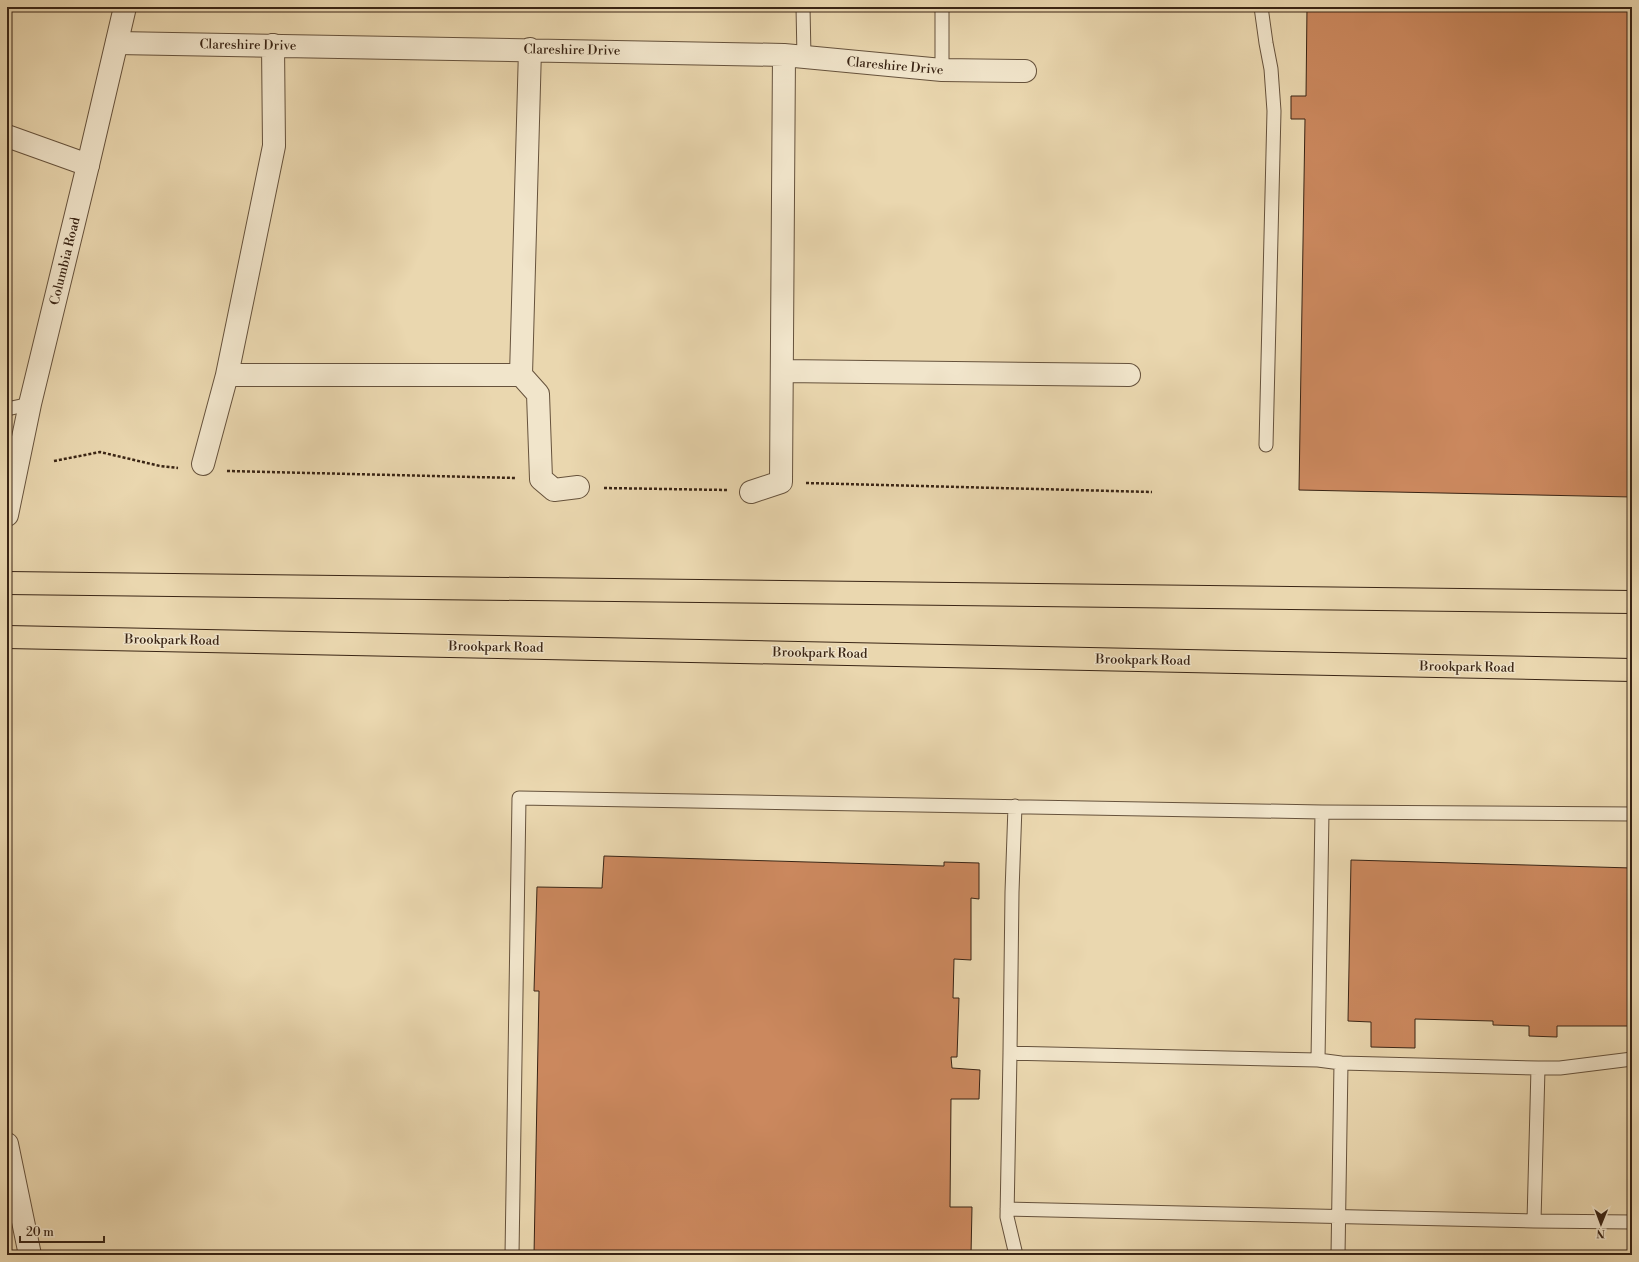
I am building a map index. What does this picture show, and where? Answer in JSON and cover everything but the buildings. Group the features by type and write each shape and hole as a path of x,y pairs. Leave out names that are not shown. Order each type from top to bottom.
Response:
{"main road":[{"path":"7,583 1632,602"},
{"name":"Brookpark Road","path":"7,637 1632,670"}],"street":[{"name":"Columbia Road","path":"7,515 30,404 125,7"},
{"name":"Clareshire Drive","path":"117,43 530,49 794,56 942,70 1025,71"},
{"path":"203,468 227,375 274,146 273,45"},
{"path":"530,49 521,375 538,394 541,479 554,490 578,487"},
{"path":"751,492 781,482 783,371 794,56"},
{"path":"7,136 88,165"},
{"path":"783,371 1128,375"},
{"path":"227,375 521,375"},
{"path":"7,1144 30,1255"}],"lane":[{"path":"794,56 803,7"},
{"path":"942,7 942,70"},
{"path":"1261,7 1271,69 1274,111 1266,445"},
{"path":"7,409 30,404"},
{"path":"512,1255 519,798 1322,812 1632,814"},
{"path":"1015,806 1012,892 1007,1217 1016,1255"},
{"path":"1318,1060 1322,812"},
{"path":"1010,1053 1318,1060 1341,1063 1538,1068 1560,1068 1632,1060"},
{"path":"1338,1255 1341,1063"},
{"path":"1534,1221 1538,1068"},
{"path":"1007,1209 1632,1222"}],"path":[{"path":"54,461 100,452 160,466 541,479"},
{"path":"781,482 1152,492"},
{"path":"578,487 751,492"}]}
